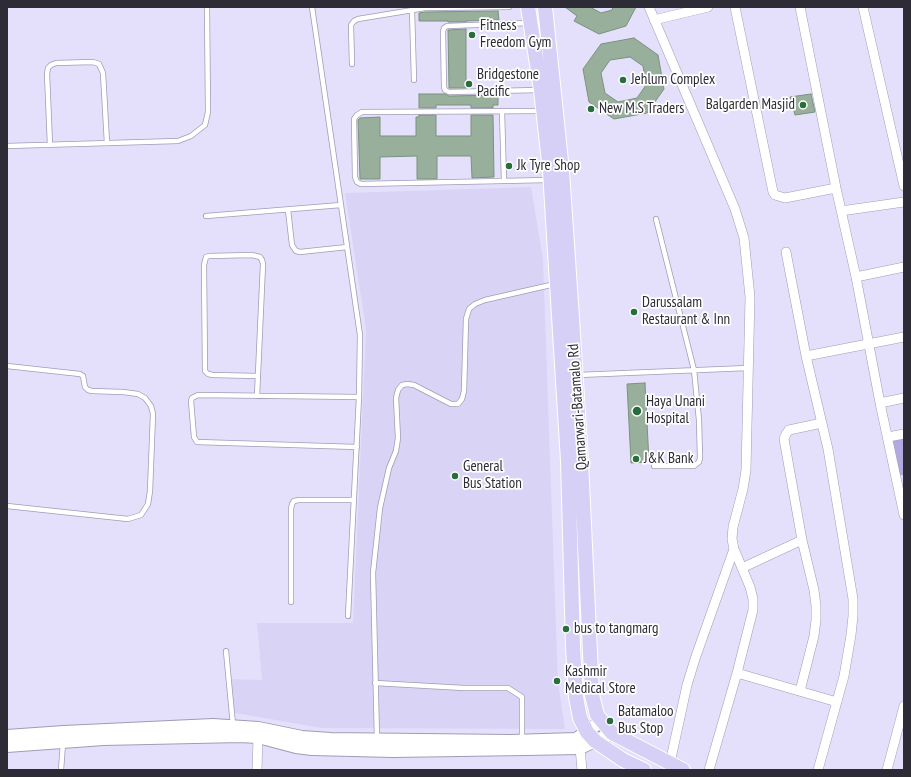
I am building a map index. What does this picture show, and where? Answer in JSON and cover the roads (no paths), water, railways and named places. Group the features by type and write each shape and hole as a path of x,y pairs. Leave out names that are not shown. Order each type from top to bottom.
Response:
{"main road":[{"name":"Qamarwari-Batamalo Rd","path":"528,7 541,90 550,180 568,461 573,647 576,697 585,740"},
{"name":"Qamarwari-Batamalo Rd","path":"545,7 562,171 576,375 589,604 592,695 598,715 612,733 675,766"},
{"path":"585,740 644,770"}],"street":[{"path":"649,7 735,209 744,238 750,297 746,470 743,489 733,527 732,539 734,549 753,599 753,610 752,621 709,770"},
{"path":"654,20 708,7"},
{"path":"735,7 773,192 775,195 785,198 836,188"},
{"path":"800,7 836,188 856,277 880,403 900,482 904,516"},
{"path":"863,7 899,145 904,186"},
{"path":"841,211 904,202"},
{"path":"786,252 806,356 830,464 853,599 851,635 844,676 818,770"},
{"path":"856,277 904,267"},
{"path":"806,356 904,337"},
{"path":"880,403 904,398"},
{"path":"800,691 814,636 816,606 814,590 802,540 784,439 789,430 822,423"},
{"path":"888,437 904,434"},
{"path":"742,568 802,540"},
{"path":"675,766 687,685 734,549"},
{"path":"737,673 837,702"},
{"path":"887,770 904,706"},
{"path":"582,770 585,740 602,721"},
{"path":"7,736 213,725 258,728 302,737 330,739 522,741 585,740"},
{"path":"7,746 103,739 240,736 258,737 296,747 312,749 394,751 585,740 612,733"},
{"path":"257,770 258,737"}],"lane":[{"path":"7,146 178,141 191,136 205,125 208,112 208,7"},
{"path":"312,7 360,335 357,447 348,616"},
{"path":"352,64 351,30 354,21 358,19 412,10 509,7"},
{"path":"412,10 414,80"},
{"path":"531,23 446,26 443,32 443,84 445,90 449,92 541,90"},
{"path":"50,145 47,74 48,68 56,63 93,62 99,64 103,73 107,143"},
{"path":"543,111 362,112 357,115 354,120 356,180 359,184 550,180"},
{"path":"502,112 504,181"},
{"path":"206,216 341,205"},
{"path":"288,210 292,245 296,251 300,252 347,248"},
{"path":"654,466 694,466 699,462 699,420 694,370 656,219"},
{"path":"257,396 258,376 263,264 262,260 260,257 252,255 209,256 206,258 204,265 205,371 208,374 213,375 258,376"},
{"path":"377,739 373,573 380,508 389,468 396,451 398,438 396,398 398,390 402,385 414,385 451,404 458,404 462,399 464,391 466,319 469,309 475,304 485,300 557,284"},
{"path":"7,366 80,374 83,376 88,390 138,394 145,398 151,406 153,414 150,491 148,504 141,515 128,519 7,506"},
{"path":"576,375 748,368"},
{"path":"357,447 201,443 195,440 194,437 191,401 194,396 359,397"},
{"path":"291,602 290,509 292,504 294,501 299,500 354,500"},
{"path":"226,651 233,726"},
{"path":"375,684 464,688 508,688 522,697 522,741"},
{"path":"61,770 63,742"}],"place":[{"name":"Fitness Freedom Gym","path":"472,35"},
{"name":"Jehlum Complex","path":"623,80"},
{"name":"Bridgestone Pacific","path":"469,84"},
{"name":"Balgarden Masjid","path":"803,105"},
{"name":"New M.S Traders","path":"591,109"},
{"name":"Jk Tyre Shop","path":"509,166"},
{"name":"Darussalam Restaurant & Inn","path":"634,312"},
{"name":"Haya Unani Hospital","path":"637,411"},
{"name":"J&K Bank","path":"636,459"},
{"name":"General Bus Station","path":"455,476"},
{"name":"bus to tangmarg","path":"566,629"},
{"name":"Kashmir Medical Store","path":"557,681"},
{"name":"Batamaloo Bus Stop","path":"610,721"}]}
